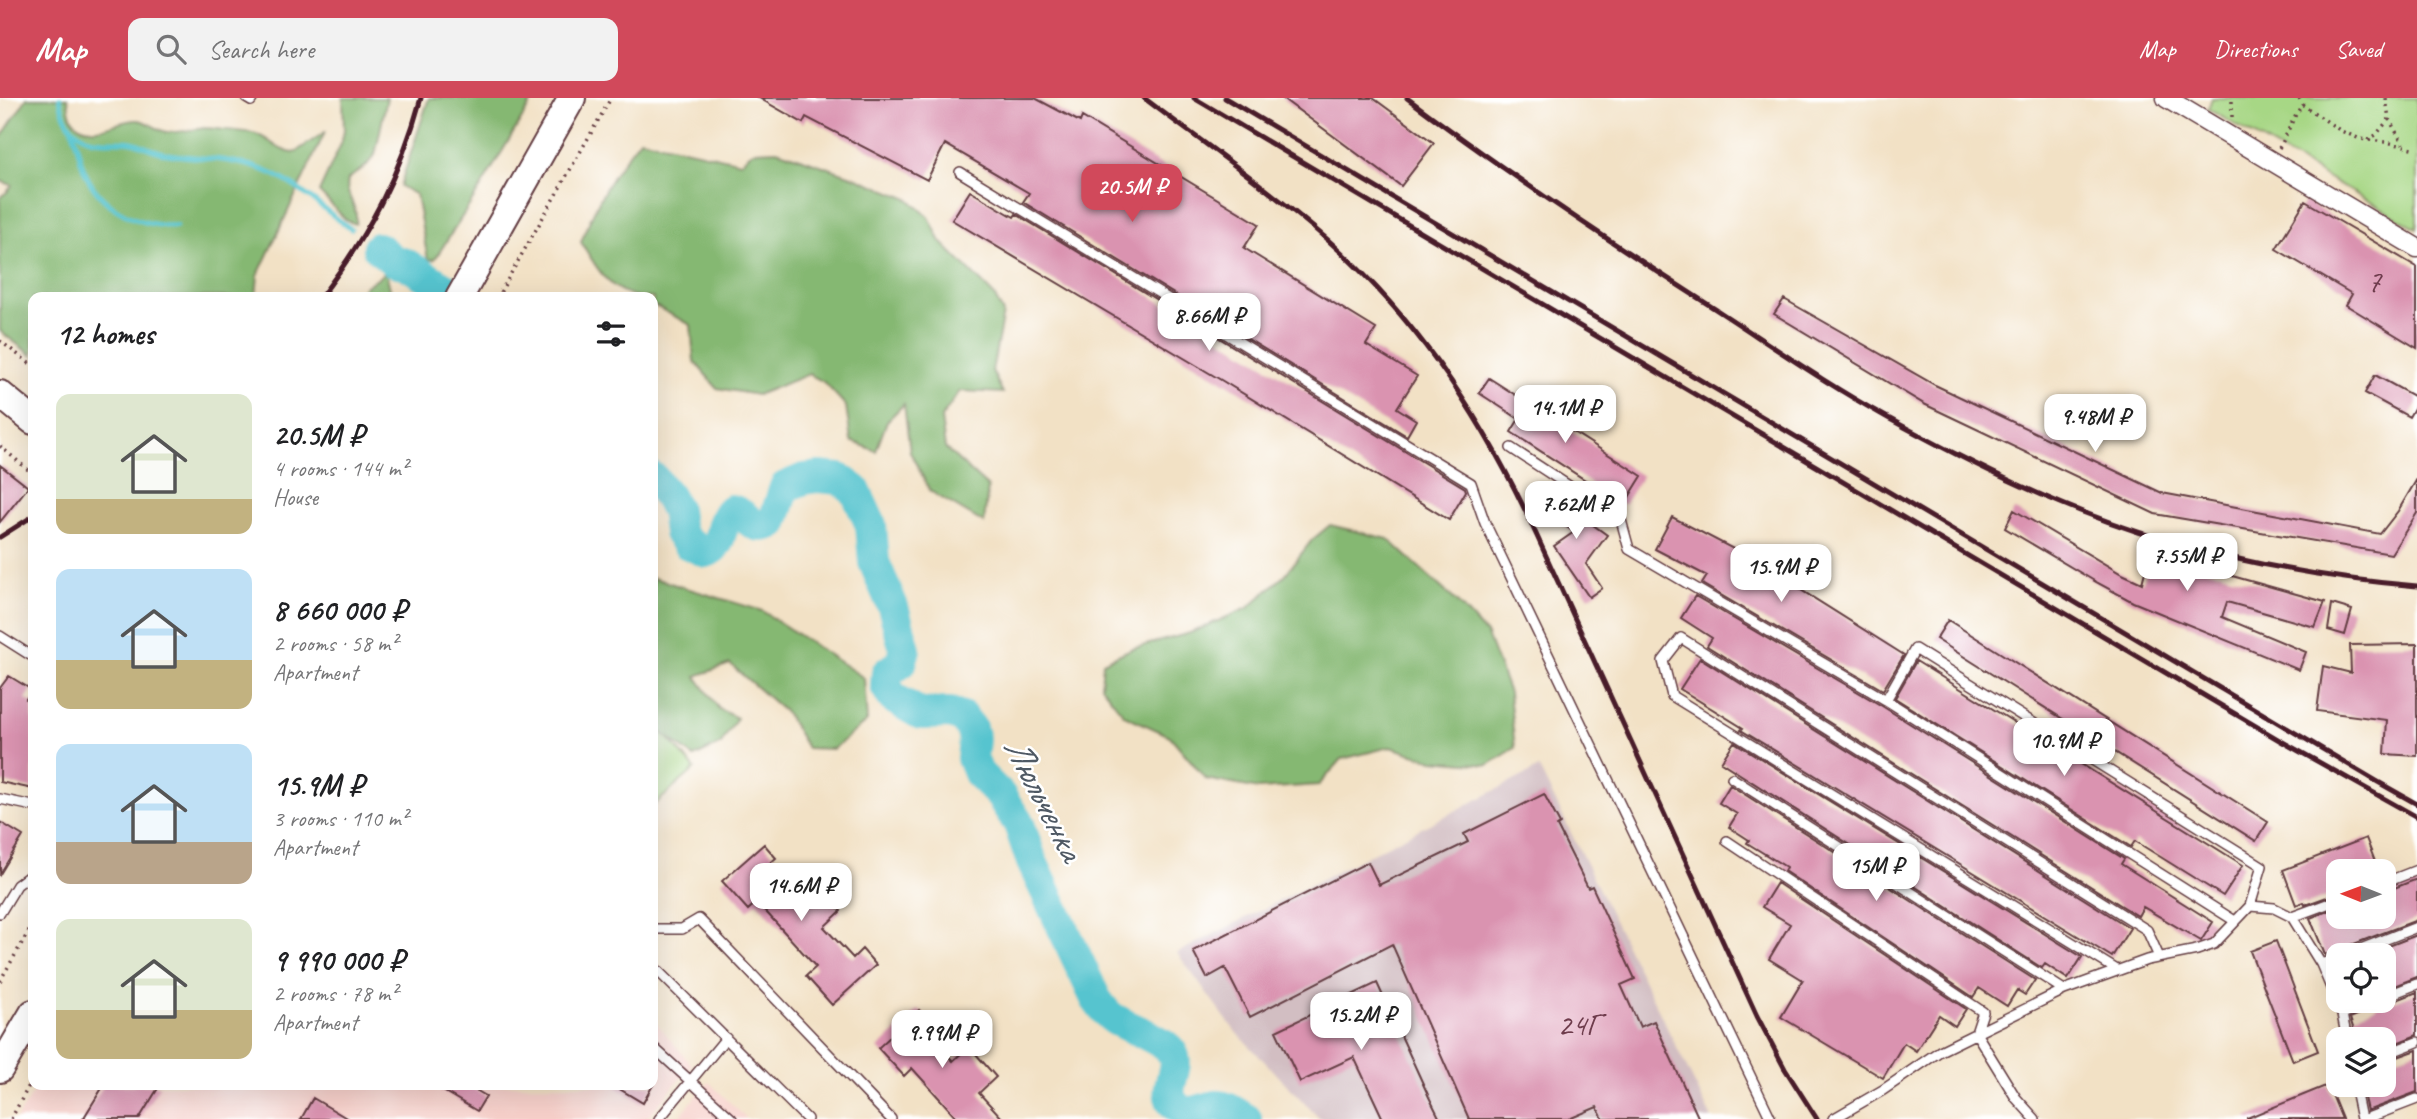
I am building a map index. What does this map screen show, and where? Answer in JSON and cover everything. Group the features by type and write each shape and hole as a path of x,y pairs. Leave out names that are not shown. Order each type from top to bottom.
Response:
{"main road":[{"path":"462,292 572,98"},
{"path":"0,394 28,417"},
{"path":"0,1069 28,1021"}],"street":[{"path":"2166,98 2417,248"}],"lane":[{"path":"247,98 251,101 253,98"},
{"path":"960,172 1471,483 1485,523 1771,1119"},
{"path":"1511,448 1620,520 1629,549 1886,700 2235,921"},
{"path":"0,636 28,652"},
{"path":"2117,970 1672,696 1663,661 1681,638 2147,930 2159,957"},
{"path":"1833,1119 1883,1090 1940,1051 2064,990 2159,957 2214,944 2250,906 2262,866 1915,649 1886,700"},
{"path":"1731,778 2064,990"},
{"path":"0,799 28,805"},
{"path":"1727,841 1983,1012 1976,1033 2015,1098 2035,1119"},
{"path":"2396,878 2417,870"},
{"path":"1,908 17,885 28,877"},
{"path":"2292,917 2326,904"},
{"path":"2250,906 2274,908 2292,917 2321,964 2342,1014 2344,1027"},
{"path":"658,929 682,929 699,919 891,1119"},
{"path":"2375,943 2417,926"},
{"path":"2321,964 2326,962"},
{"path":"658,971 807,1119"},
{"path":"2396,992 2417,984"},
{"path":"659,1119 726,1038"},
{"path":"2396,1050 2417,1042"},
{"path":"658,1052 732,1119"},
{"path":"2357,1097 2363,1119 2417,1099"}],"path":[{"path":"500,292 611,98"},
{"path":"2299,98 2303,105 2341,131 2417,149"},
{"path":"2386,98 2389,120 2404,146"},
{"path":"2270,160 2303,105"},
{"path":"2368,139 2376,135 2389,120"},
{"path":"0,341 28,362"},
{"path":"0,446 28,470"},
{"path":"0,981 28,933"},
{"path":"11,1119 28,1087"}],"shaded area":[{"path":"1539,768 1712,1119 1320,1119 1235,1031 1177,953"},
{"path":"658,1025 692,1065 646,1119 16,1119 35,1090 658,1090"},
{"path":"709,1082 747,1119 677,1119"}],"green space":[{"path":"27,98 68,98 70,114 74,121 87,129 138,120 167,132 205,128 253,133 282,150 294,153 325,132 258,275 256,292 28,292 28,352 0,331 0,197 12,185 0,181 0,139"},
{"path":"343,98 387,98 375,155 366,166 348,179 348,191 355,210 356,224 347,221 319,192 341,144 344,131"},
{"path":"429,98 534,98 435,259 428,260 416,195 400,186"},
{"path":"2212,98 2417,98 2417,229 2208,109"},
{"path":"640,139 741,162 753,151 777,150 909,199 929,217 941,242 994,295 1003,313 992,371 1003,393 960,391 941,418 945,448 988,487 984,523 930,491 910,452 904,404 887,421 876,451 851,441 846,406 824,382 809,374 757,395 717,388 694,361 691,325 658,308 658,292 624,292 609,282 581,242 593,213 621,164"},
{"path":"386,272 391,292 361,292"},
{"path":"1330,525 1388,539 1457,602 1487,635 1509,693 1515,748 1488,765 1433,760 1390,747 1342,759 1319,785 1259,789 1206,779 1170,736 1124,715 1101,686 1103,662 1131,649 1190,633 1248,608 1284,576 1312,540"},
{"path":"658,580 762,611 864,678 867,721 833,749 807,748 786,713 730,664 696,676 719,709 737,718 721,744 694,757 658,730"},
{"path":"658,726 695,769 658,802"}],"building":[{"path":"759,98 1035,98 1080,122 1082,117 1259,224 1244,248 1376,329 1366,345 1417,376 1397,408 1416,420 1407,436 1023,202 1029,193 945,144 927,180 806,117 803,123"},
{"path":"1282,98 1373,98 1434,143 1401,186"},
{"path":"970,191 1014,217 1016,214 1465,488 1466,491 1449,520 952,220"},
{"path":"2305,201 2417,267 2417,348 2346,305 2352,294 2276,249"},
{"path":"1784,299 1935,385 2162,493 2380,534 2417,479 2417,513 2391,554 2155,514 1924,404 1774,314"},
{"path":"2375,375 2417,398 2409,417 2365,393"},
{"path":"1489,378 1642,476 1624,505 1511,432 1519,419 1479,393"},
{"path":"0,465 28,487 0,522"},
{"path":"1546,491 1607,535 1586,564 1602,588 1589,597 1554,546 1574,532 1536,505"},
{"path":"2014,510 2120,573 2142,583 2150,553 2325,602 2315,627 2227,602 2222,617 2306,652 2299,670 2133,602 2096,582 2005,528"},
{"path":"1672,517 1747,556 1904,655 1883,690 1702,584 1707,576 1655,549"},
{"path":"1695,596 1882,706 2124,859 2121,864 2213,922 2201,941 2143,907 2138,916 1707,646 1712,638 1681,618"},
{"path":"2332,604 2352,610 2345,635 2328,630"},
{"path":"1948,620 2268,822 2256,841 1936,639"},
{"path":"2417,644 2417,756 2385,754 2387,720 2317,711 2323,666 2351,673 2350,645"},
{"path":"1700,658 2130,928 2112,957 1741,730 1743,728 1680,689"},
{"path":"1916,661 2243,865 2223,896 2135,841 2131,847 1895,698"},
{"path":"9,676 28,688 28,788 0,782 0,688"},
{"path":"1734,742 2082,957 2068,979 2045,964 2042,968 1721,762"},
{"path":"1730,785 2035,980 2025,995 2017,990 2007,1006 1979,988 1973,997 1784,871 1786,867 1747,843 1749,840 1729,827 1737,814 1719,803"},
{"path":"1544,794 1588,888 1592,886 1635,979 1621,985 1640,1027 1654,1021 1699,1119 1603,1119 1597,1107 1569,1119 1469,1119 1392,944 1250,1017 1225,968 1207,978 1193,951 1368,862 1379,885 1468,842 1464,834"},
{"path":"0,822 23,836 0,874"},
{"path":"2366,838 2374,859 2326,859 2326,897 2305,905 2304,902 2296,905 2283,870"},
{"path":"764,844 776,858 769,864 797,895 813,880 841,911 824,927 853,958 862,949 876,965 832,1005 806,976 816,967 757,902 748,910 722,881"},
{"path":"2417,879 2417,920 2396,928 2396,887"},
{"path":"1777,883 1966,1009 1955,1026 1939,1015 1916,1051 1904,1043 1883,1078 1781,1017 1803,980 1769,959 1790,924 1762,907"},
{"path":"2326,912 2326,929 2393,929 2357,943 2326,943 2325,955 2310,918"},
{"path":"2417,935 2417,977 2396,985 2396,943"},
{"path":"2276,941 2318,1051 2293,1061 2250,951"},
{"path":"1377,983 1440,1119 1383,1119 1354,1057 1300,1082 1276,1031"},
{"path":"2417,992 2417,1035 2396,1043 2396,1027 2353,1027 2350,1018 2362,1013 2396,1013 2396,1000"},
{"path":"919,1010 931,1024 924,1030 953,1061 969,1046 996,1077 979,1093 1003,1119 958,1119 912,1068 904,1076 878,1048"},
{"path":"2417,1050 2417,1092 2367,1111 2364,1097 2396,1097 2396,1058"},
{"path":"2326,1086 2326,1097 2333,1097 2342,1119 2247,1119"},
{"path":"101,1090 157,1090 139,1119 83,1119"},
{"path":"441,1090 476,1090 486,1096 477,1111"},
{"path":"621,1090 650,1090 643,1103"},
{"path":"313,1098 348,1119 301,1119"}],"waterway":[{"name":"Люльченка","path":"60,98 68,123 86,137 99,141 132,142 163,153 252,166 275,175 298,189 351,229"},
{"path":"72,129 87,176 105,200 130,217 176,226"},
{"name":"Люльченка","path":"378,248 394,261 406,264 451,292"},
{"name":"Люльченка","path":"658,484 676,510 679,533 688,544 706,552 719,540 724,521 731,510 759,526 773,523 785,487 804,479 840,479 855,490 871,525 874,562 893,607 905,649 901,663 887,673 886,686 893,698 921,714 950,713 962,717 971,728 974,740 972,758 978,773 1000,795 1019,824 1032,862 1096,999 1111,1017 1171,1051 1175,1065 1169,1093 1176,1106 1186,1112 1221,1106 1246,1119"}],"railway":[{"path":"324,292 354,251 381,203 403,153 421,98"},
{"path":"1144,98 1307,222 1360,270 1415,333 1464,400 1525,510 1757,1016 1785,1069 1817,1119"},
{"path":"1194,98 2281,741 2417,817"},
{"path":"1225,98 2417,804"},
{"path":"1407,98 1556,204 1820,377 1888,418 1988,470 2093,516 2195,549 2290,569 2417,586"},
{"path":"0,537 28,519"}]}
